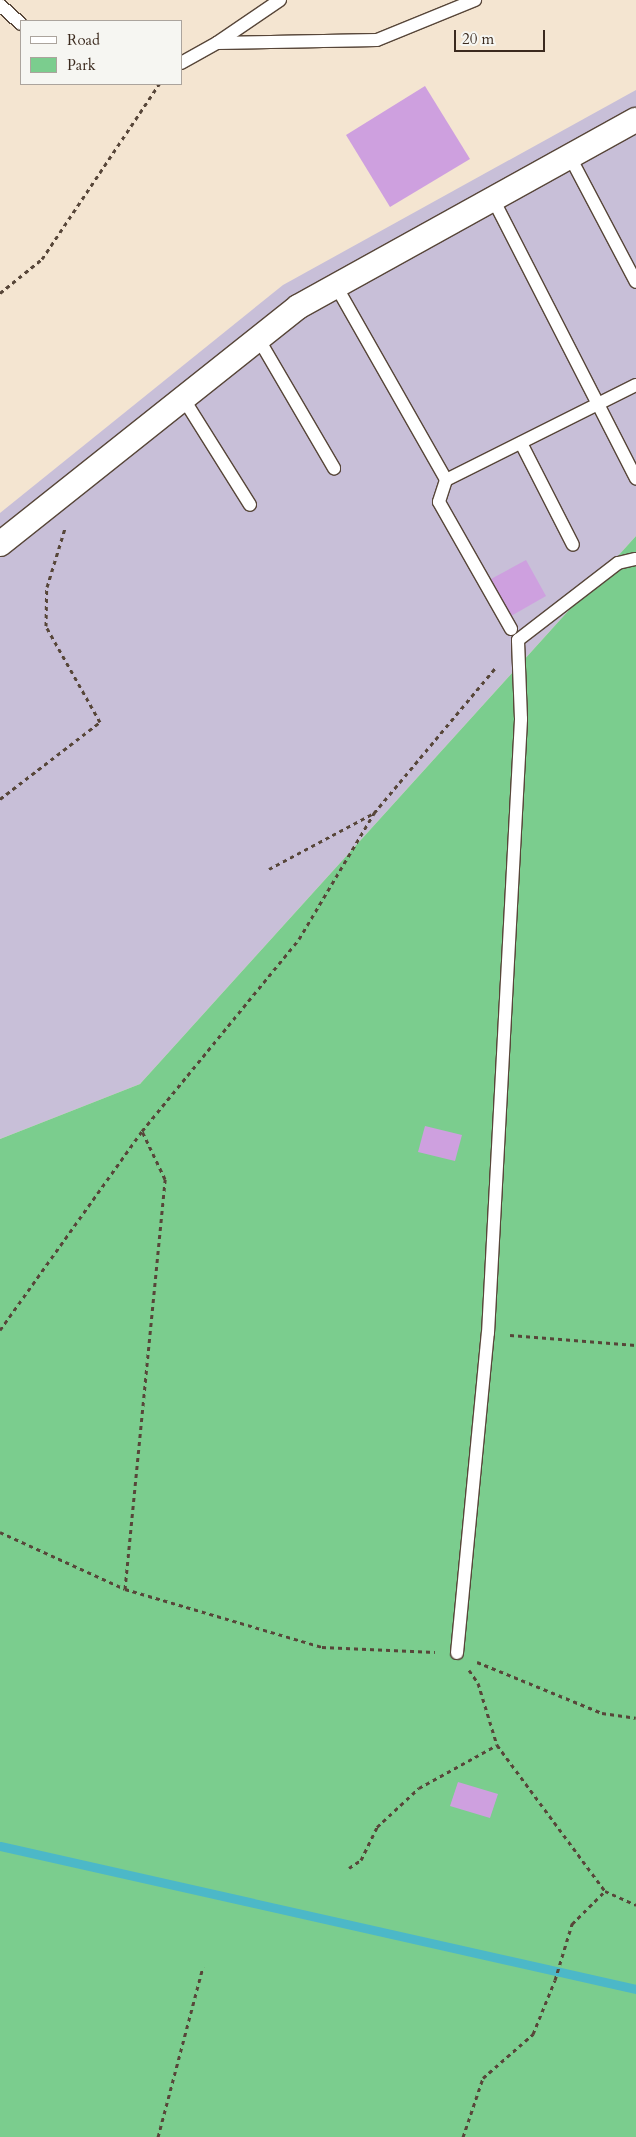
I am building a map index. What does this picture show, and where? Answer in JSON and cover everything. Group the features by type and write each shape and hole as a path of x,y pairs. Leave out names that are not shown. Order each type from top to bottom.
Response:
{"street":[{"path":"0,544 298,307 636,120"}],"lane":[{"path":"182,62 218,42 280,0"},
{"path":"218,42 377,40 475,0"},
{"path":"0,5 20,23"},
{"path":"570,157 636,282"},
{"path":"493,199 636,479"},
{"path":"336,286 446,480"},
{"path":"258,338 334,468"},
{"path":"457,1653 488,1333 521,719 515,635 439,502 446,480 636,385"},
{"path":"183,398 250,505"},
{"path":"521,443 573,545"},
{"path":"515,635 618,562 636,559"}],"path":[{"path":"0,292 42,259 158,85"},
{"path":"0,798 100,722 46,626 47,587 65,532 73,486"},
{"path":"0,1330 142,1132 298,939 374,813 515,635"},
{"path":"268,868 374,813"},
{"path":"125,1589 165,1180 142,1132"},
{"path":"488,1333 636,1346"},
{"path":"0,1532 125,1589 322,1647 457,1653 602,1713 636,1718"},
{"path":"457,1653 478,1683 497,1745 605,1891 636,1905"},
{"path":"349,1868 362,1860 377,1827 419,1788 497,1745"},
{"path":"463,2137 482,2078 533,2034 555,1980 572,1924 605,1891"},
{"path":"158,2137 203,1967"}],"shaded area":[{"path":"636,90 636,536 140,1084 0,1139 0,513 283,285"}],"green space":[{"path":"636,536 636,2137 0,2137 0,1139 140,1084"}],"building":[{"path":"425,86 470,159 390,207 346,135"},
{"path":"526,560 546,596 511,616 491,579"},
{"path":"425,1126 462,1135 455,1161 418,1152"},
{"path":"458,1782 498,1794 490,1818 450,1806"}],"waterway":[{"path":"0,1846 636,1989"}]}
